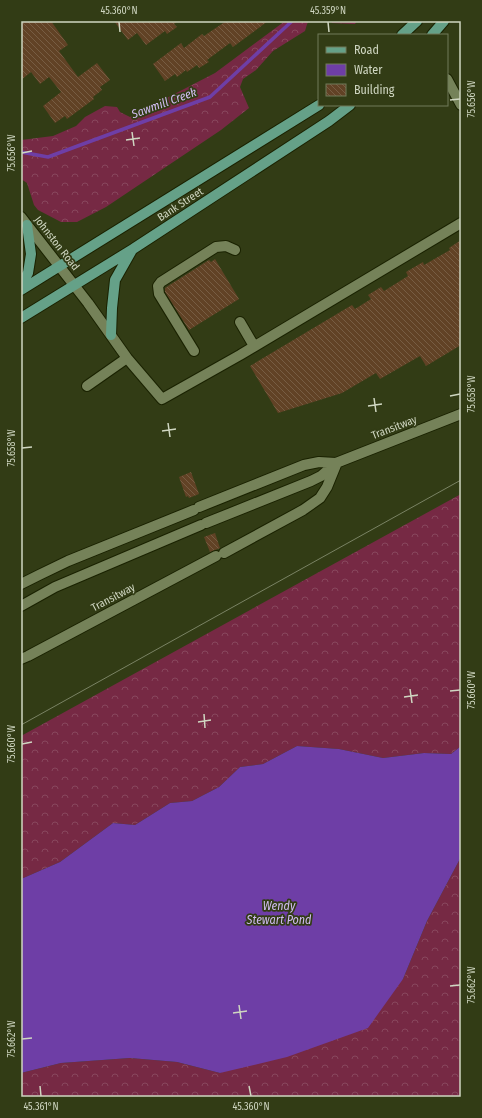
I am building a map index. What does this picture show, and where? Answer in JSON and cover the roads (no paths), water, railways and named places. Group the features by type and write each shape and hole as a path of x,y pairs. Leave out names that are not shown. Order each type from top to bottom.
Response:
{"main road":[{"path":"403,34 417,21"},
{"path":"433,34 444,21"},
{"name":"Bank Street","path":"21,290 318,106"},
{"name":"Bank Street","path":"21,318 133,249 329,122 349,106"},
{"path":"21,284 28,273 31,254 23,224"},
{"path":"111,335 115,280 133,249"}],"street":[{"path":"449,87 461,105"},
{"path":"240,322 254,346 461,223"},
{"name":"Johnston Road","path":"23,224 59,266 127,358 162,399 254,346"},
{"path":"194,351 159,294 158,286 161,282 216,247 226,246 236,250"},
{"path":"87,386 127,358"},
{"name":"Transitway","path":"21,606 55,587 203,524 311,481 321,476 336,463 461,414"},
{"name":"Transitway","path":"21,584 68,561 304,465 319,462 336,463"},
{"name":"Transitway","path":"21,659 303,510 320,498 327,487 336,463"}],"water":[{"name":"Wendy Stewart Pond","path":"297,746 339,749 383,758 424,753 451,754 461,746 461,857 427,921 403,979 368,1028 287,1057 220,1073 177,1062 130,1058 61,1063 21,1073 21,879 60,862 113,823 135,825 170,803 192,801 219,787 240,767 263,764"}],"waterway":[{"name":"Sawmill Creek","path":"21,152 48,157 210,97 291,22"}],"tram line":[{"path":"21,725 461,480"}]}
